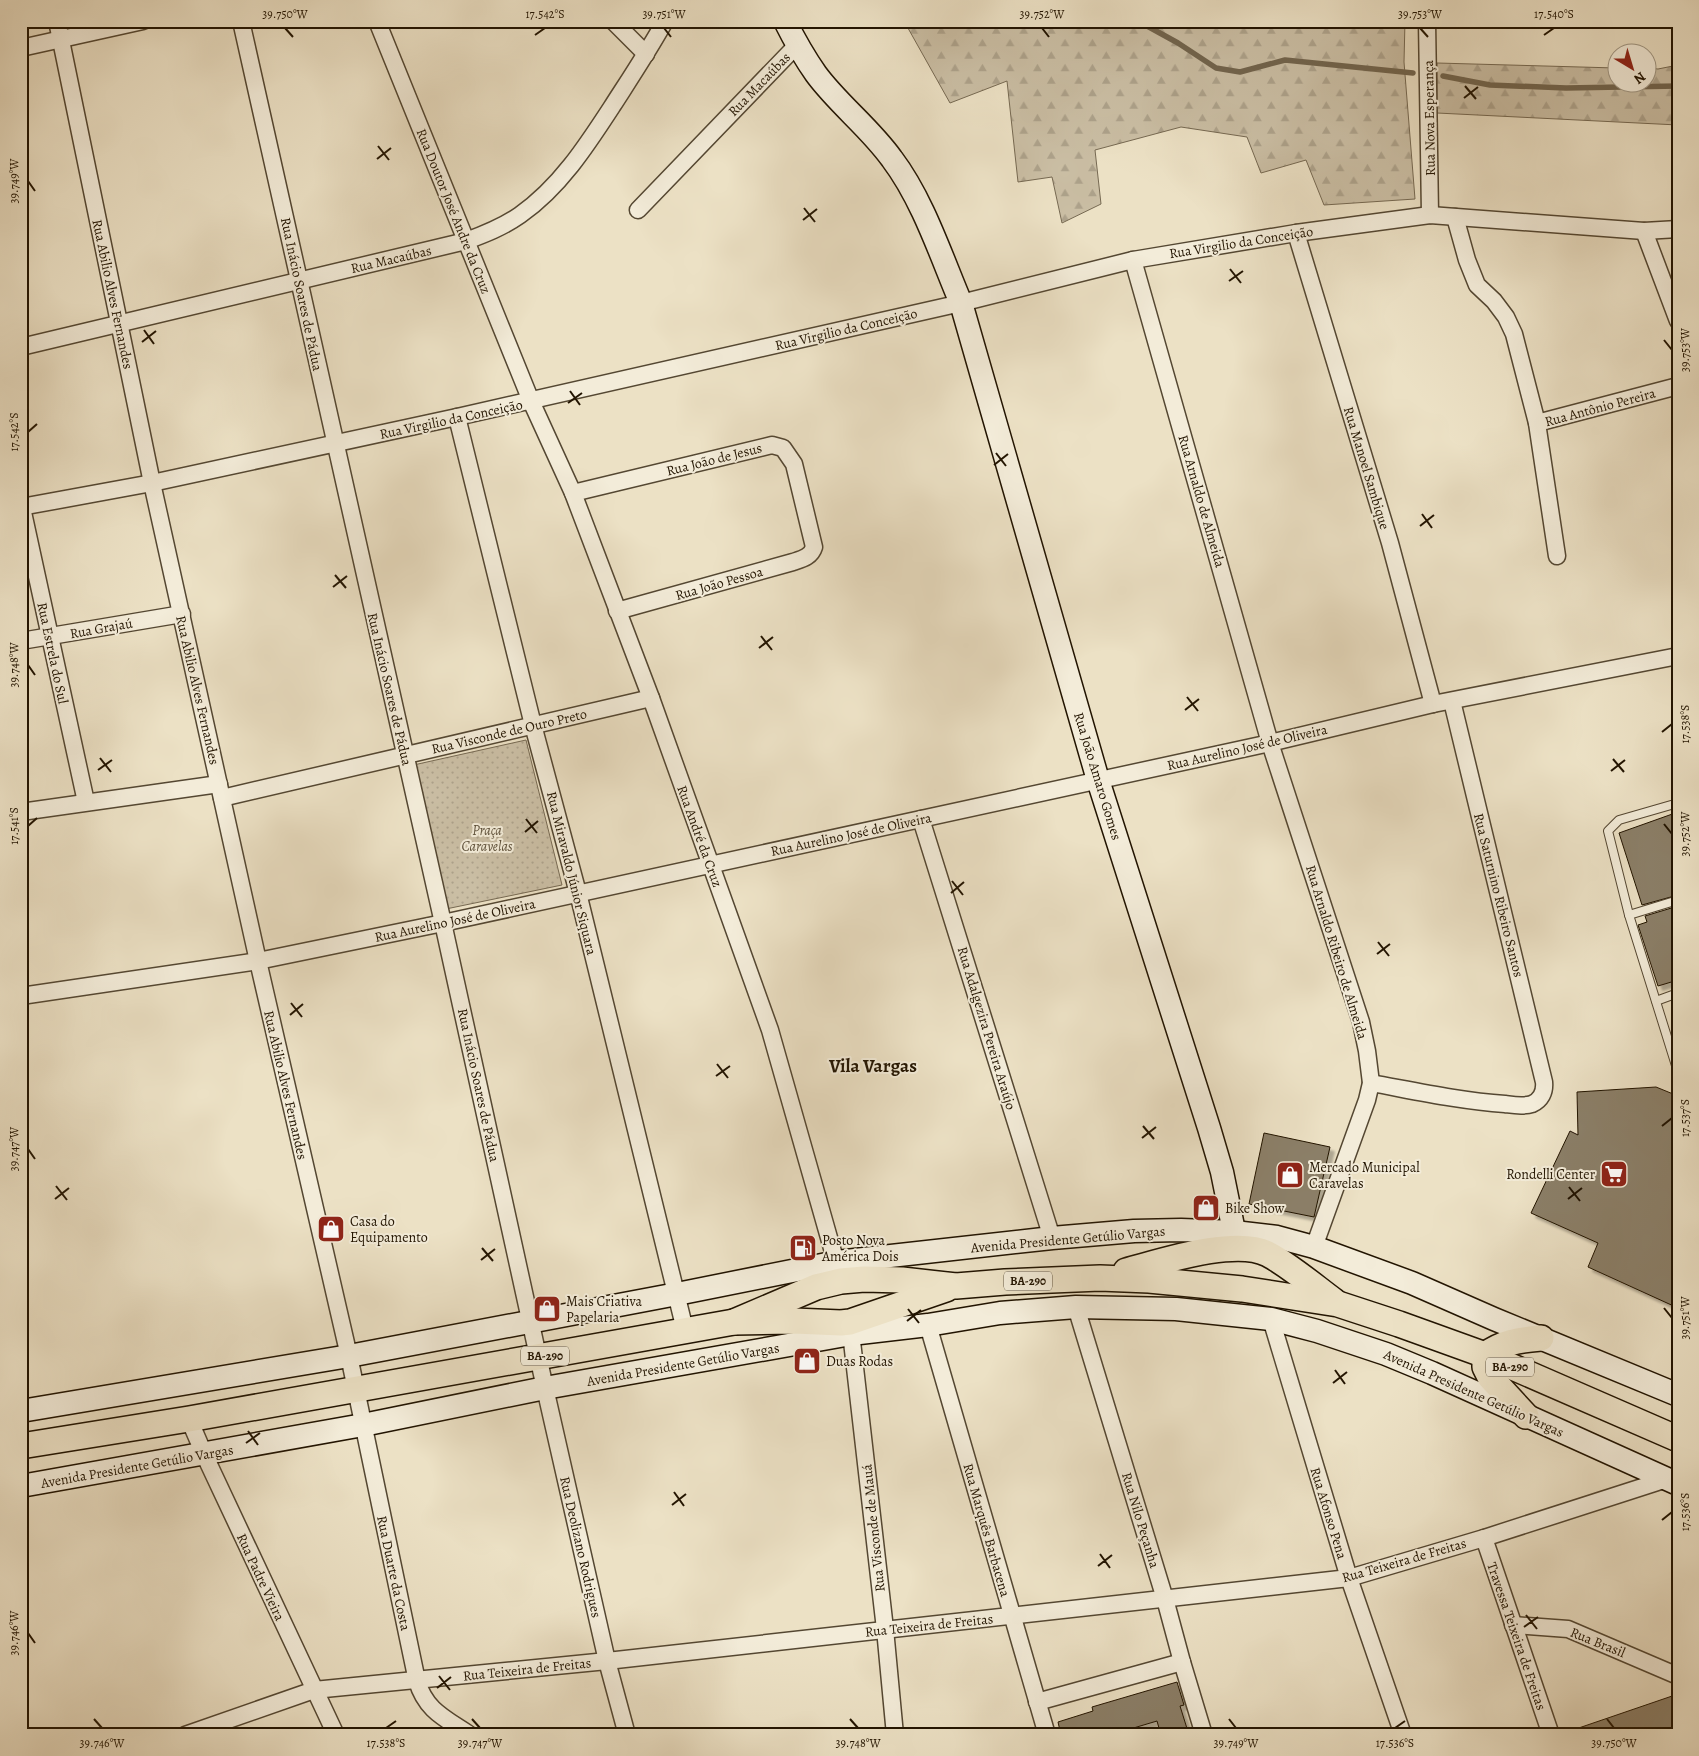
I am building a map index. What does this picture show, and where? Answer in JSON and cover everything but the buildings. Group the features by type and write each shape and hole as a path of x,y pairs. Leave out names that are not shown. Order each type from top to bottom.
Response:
{"main road":[{"name":"Avenida Presidente Getúlio Vargas","path":"1100,1278 1204,1251 1236,1240 1267,1253 1338,1304"},
{"path":"1203,1284 1200,1266 1204,1251"},
{"path":"1264,1292 1273,1273 1267,1253"},
{"name":"Avenida Presidente Getúlio Vargas","path":"734,1322 816,1287 839,1271 871,1279 902,1280 956,1286 1100,1278 1203,1284 1338,1304 1485,1355 1678,1439"},
{"path":"816,1287 814,1298 816,1307 850,1323 878,1299 871,1279"},
{"name":"Avenida Presidente Getúlio Vargas","path":"21,1446 189,1419 734,1322 794,1321 850,1323 956,1286"},
{"path":"1526,1416 1490,1377 1485,1367 1485,1355 1497,1346 1518,1340 1540,1338"}],"street":[{"name":"Rua Abilio Alves Fernandes","path":"57,21 152,483 355,1388"},
{"path":"21,48 143,21"},
{"name":"Rua Inácio Soares de Pádua","path":"241,21 444,923 538,1358"},
{"name":"Rua Doutor José Andre da Cruz","path":"377,21 531,401"},
{"path":"613,21 646,54"},
{"name":"Rua Macaúbas","path":"21,347 466,241 494,231 521,214 547,191 583,152 665,21"},
{"name":"Rua João Amaro Gomes","path":"785,21 797,45 817,74 892,158 905,179 933,235 961,303 1098,780 1222,1172 1236,1240"},
{"name":"Rua Nova Esperança","path":"1427,21 1430,216"},
{"name":"Rua Macaúbas","path":"638,210 797,45"},
{"name":"Rua Virgilio da Conceição","path":"22,506 152,483 457,418 961,303 1133,260 1296,233 1430,216 1644,231 1678,229"},
{"name":"Rua Antônio Pereira","path":"1454,217 1477,285 1498,306 1514,334 1537,423 1678,386"},
{"path":"1644,231 1678,321"},
{"name":"Rua Manoel Sambique","path":"1296,233 1390,543 1434,704"},
{"name":"Rua Arnaldo de Almeida","path":"1133,260 1270,742"},
{"name":"Rua André da Cruz","path":"531,401 573,493 651,698 770,1030 839,1271"},
{"name":"Rua Miravaldo Júnior Siquara","path":"457,418 578,893 685,1330"},
{"path":"1537,423 1557,556"},
{"name":"Rua João de Jesus","path":"573,493 772,445 783,448 794,464 814,547"},
{"name":"Rua Estrela do Sul","path":"22,506 86,802"},
{"name":"Rua João Pessoa","path":"617,611 799,560 812,553 814,547"},
{"name":"Rua Grajaú","path":"21,642 182,614"},
{"name":"Rua Aurelino José de Oliveira","path":"21,996 258,961 444,923 1270,742 1434,704 1678,656"},
{"name":"Rua Visconde de Ouro Preto","path":"21,812 86,802 221,791 405,756 651,698"},
{"name":"Rua Saturnino Ribeiro Santos","path":"1371,1083 1486,1103 1522,1106 1532,1103 1541,1097 1544,1089 1544,1082 1452,701"},
{"name":"Rua Arnaldo Ribeiro de Almeida","path":"1270,742 1361,1022 1371,1083 1314,1247"},
{"name":"Rua Adalgezira Pereira Araújo","path":"921,818 1052,1238"},
{"name":"Avenida Presidente Getúlio Vargas","path":"21,1410 349,1356 677,1294 1052,1238 1181,1230 1236,1240 1277,1237 1314,1247 1412,1283 1540,1338 1677,1392"},
{"name":"Avenida Presidente Getúlio Vargas","path":"21,1486 364,1425 850,1323 928,1325 1000,1313 1076,1306 1176,1309 1271,1319 1317,1332 1386,1354 1432,1373 1672,1481"},
{"name":"Rua Nilo Peçanha","path":"1076,1306 1165,1598 1204,1735"},
{"name":"Rua Afonso Pena","path":"1271,1319 1349,1578 1403,1735"},
{"name":"Rua Visconde de Mauá","path":"850,1323 885,1629 894,1735"},
{"name":"Rua Marquês Barbacena","path":"928,1325 1046,1735"},
{"name":"Rua Deolizano Rodrigues","path":"538,1358 607,1661 627,1735"},
{"name":"Rua Duarte da Costa","path":"355,1388 420,1693 440,1715 470,1735"},
{"name":"Rua Padre Vieira","path":"189,1419 336,1735"},
{"name":"Rua Teixeira de Freitas","path":"185,1735 314,1690 607,1661 1349,1578 1672,1481"},
{"name":"Travessa Teixeira de Freitas","path":"1484,1538 1551,1735"},
{"name":"Rua Brasil","path":"1513,1625 1568,1629 1678,1676"},
{"path":"1037,1702 1182,1662"}],"lane":[{"path":"1678,803 1618,820 1608,831 1629,915 1678,1072"},
{"path":"1629,915 1678,900"},
{"path":"1656,1001 1678,994"}],"green space":[{"path":"904,21 1405,21 1404,62 1415,199 1324,205 1306,160 1261,173 1247,137 1181,127 1095,150 1101,204 1062,223 1052,177 1018,182 1007,81 950,103"},
{"path":"1437,63 1606,68 1606,92 1656,92 1656,69 1678,65 1678,125 1437,113"},
{"name":"Praça Caravelas","path":"526,740 562,885 441,910 409,766"}],"waterway":[{"path":"1138,21 1178,43 1216,68 1240,72 1285,60 1413,73"},
{"path":"1443,76 1490,85 1566,88 1678,86"}],"place":[{"name":"Rondelli Center","path":"1614,1174"},
{"name":"Mercado Municipal Caravelas","path":"1290,1175"},
{"name":"Bike Show","path":"1206,1208"},
{"name":"Casa do Equipamento","path":"331,1229"},
{"name":"Posto Nova América Dois","path":"803,1248"},
{"name":"Mais Criativa Papelaria","path":"547,1309"},
{"name":"Duas Rodas","path":"807,1361"}],"district":[{"name":"Vila Vargas","path":"873,1065"}]}
